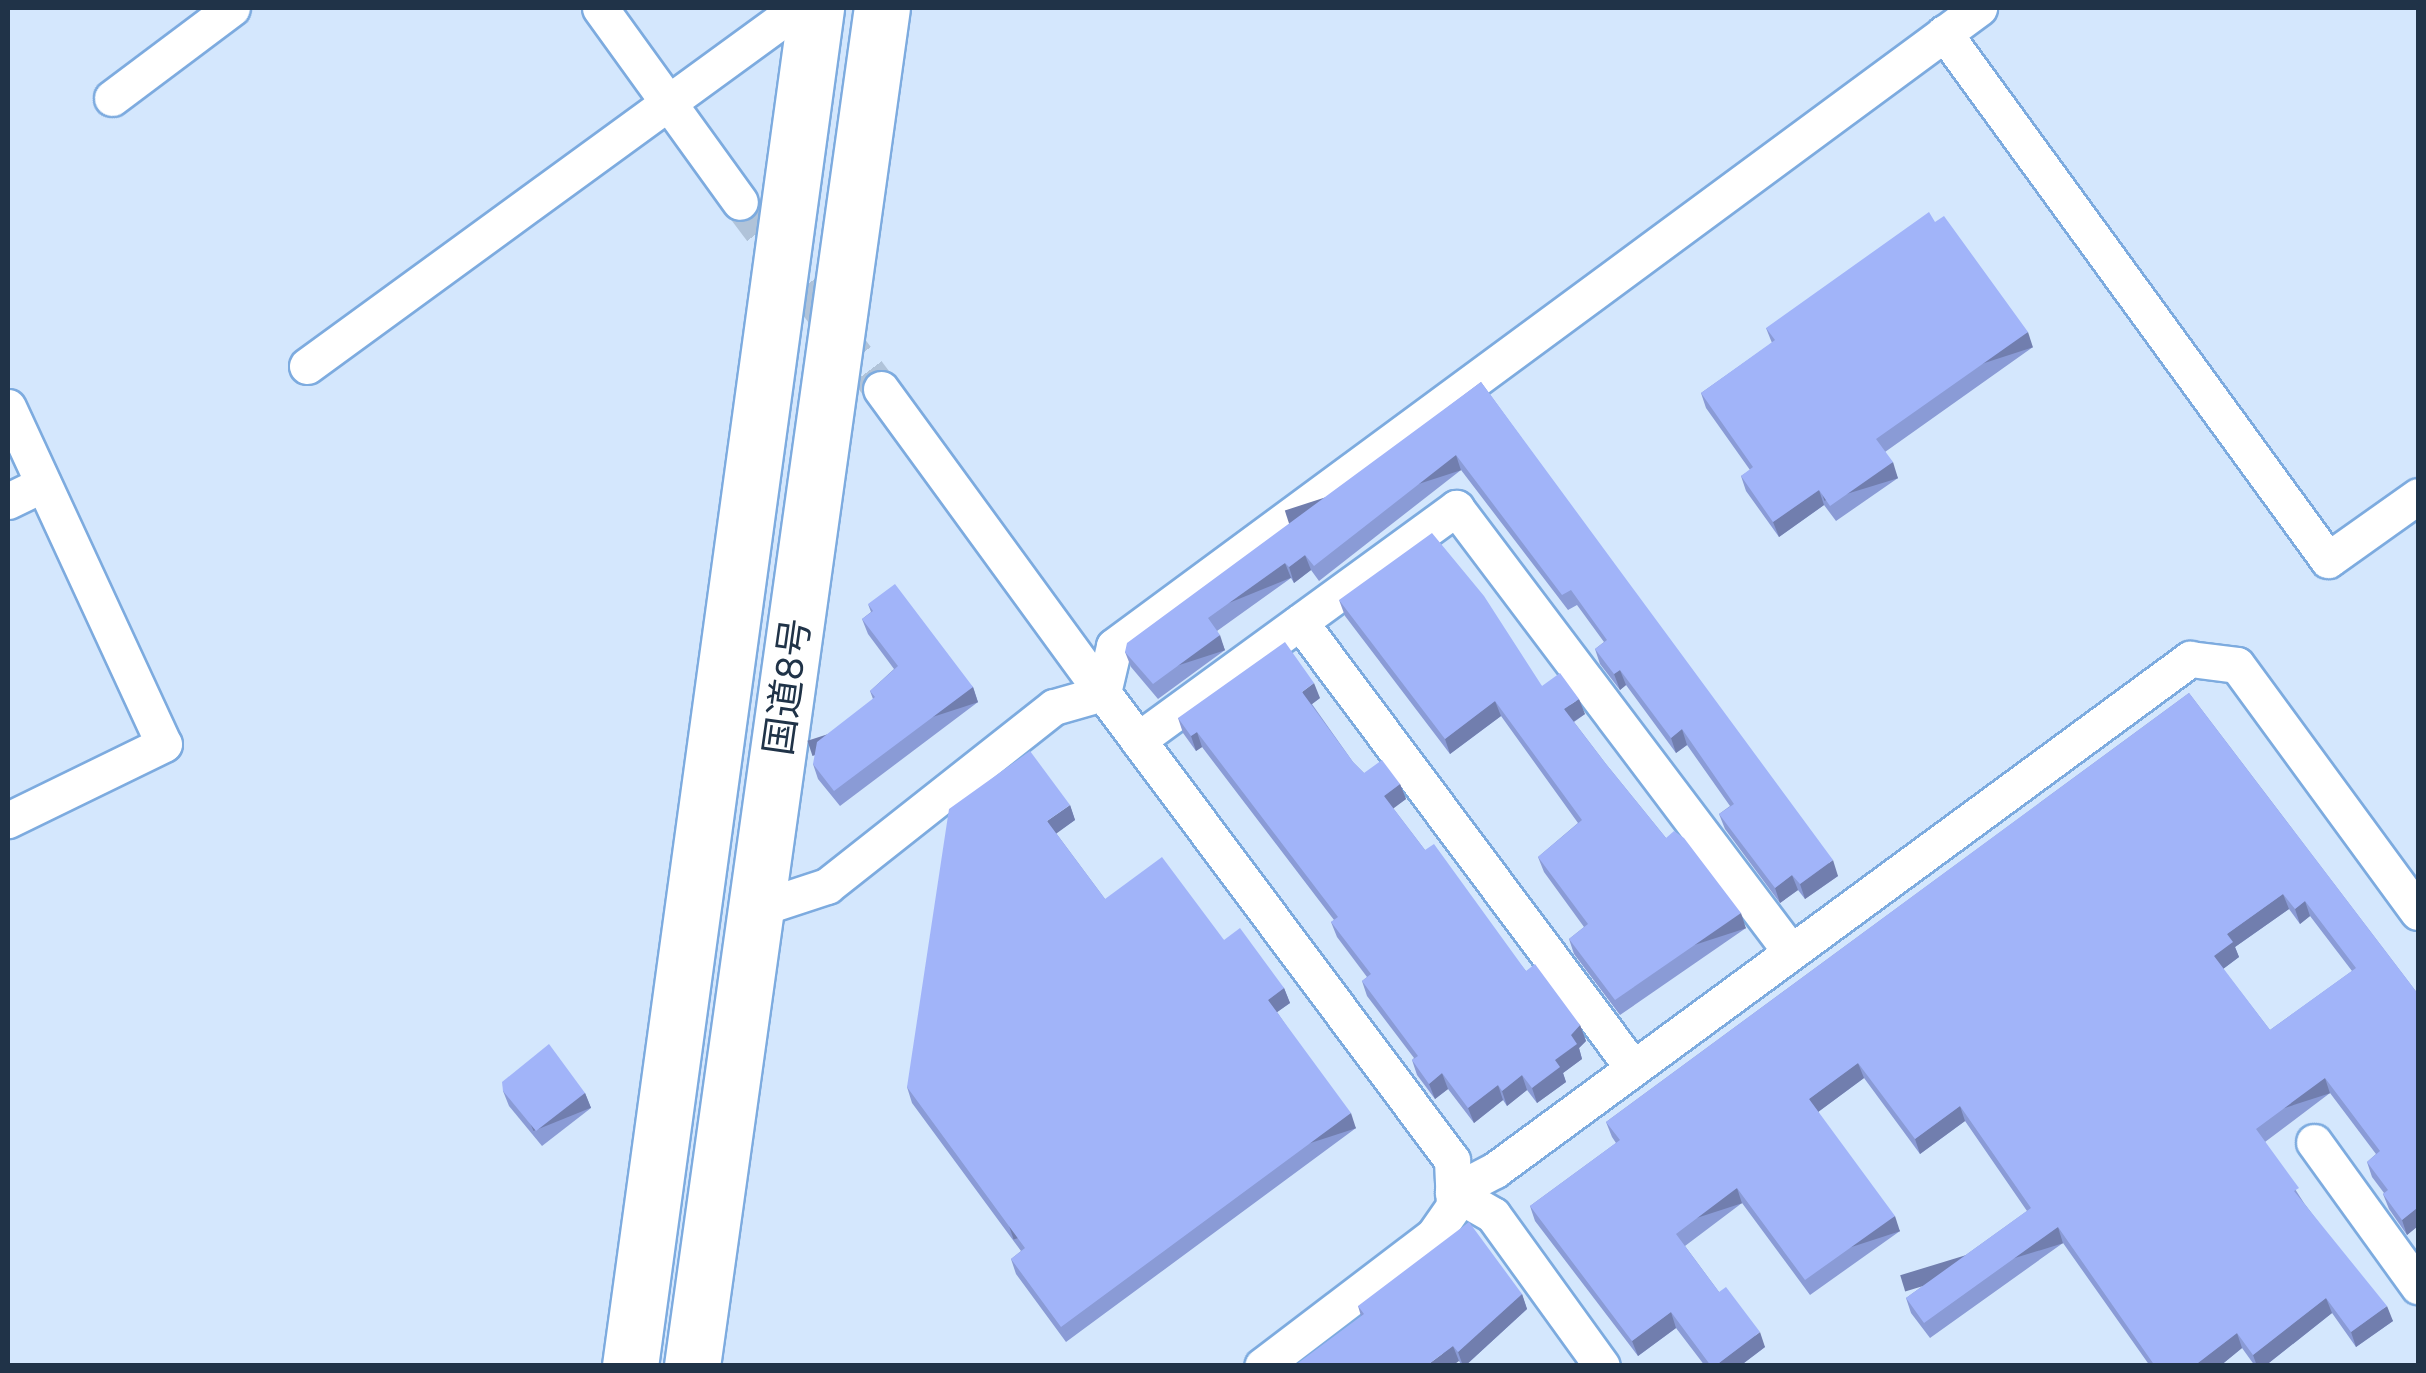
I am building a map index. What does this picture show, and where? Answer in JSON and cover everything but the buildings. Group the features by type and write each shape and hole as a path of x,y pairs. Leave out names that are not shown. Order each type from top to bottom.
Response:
{"highway":[{"name":"国道8号","path":"630,1366 816,8"},
{"name":"国道8号","path":"692,1366 882,8"}],"street":[{"path":"112,98 232,8"},
{"path":"600,8 740,202"},
{"path":"306,366 798,8"},
{"path":"1103,693 1114,646 1979,8"},
{"path":"1944,33 2328,560 2418,496"},
{"path":"881,389 1452,1160 1454,1206 1434,1235 1262,1366"},
{"path":"8,408 164,744 8,820"},
{"path":"8,500 43,484"},
{"path":"1138,740 1456,508 1792,952"},
{"path":"1300,622 1633,1068"},
{"path":"1454,1192 1495,1170 2190,658 2237,666 2418,912"},
{"path":"758,909 827,886 1054,707 1103,693"},
{"path":"2314,1142 2418,1286"},
{"path":"1454,1192 1494,1215 1602,1366"}],"tunnel":[{"path":"740,202 881,389"}]}
